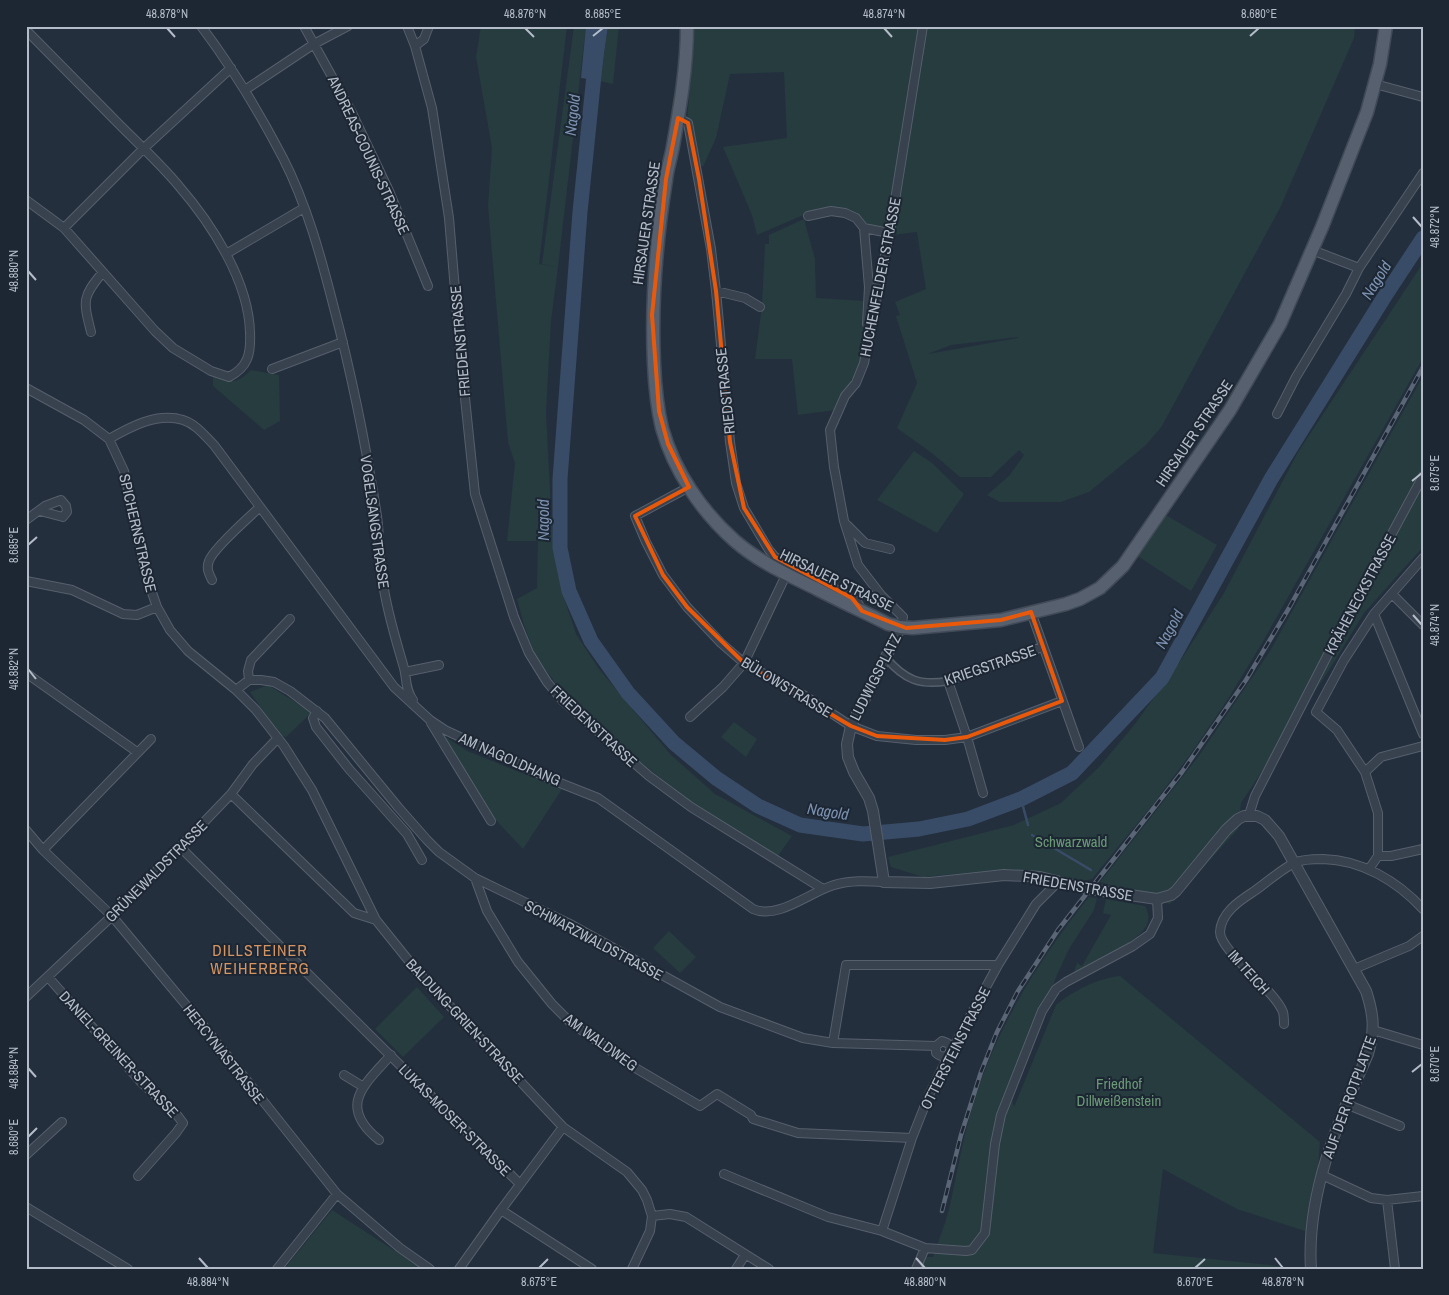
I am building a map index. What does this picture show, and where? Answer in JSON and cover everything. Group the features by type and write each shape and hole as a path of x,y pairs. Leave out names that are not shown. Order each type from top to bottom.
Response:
{"main road":[{"name":"HIRSAUER STRASSE","path":"687,26 685,74 666,179 653,287 652,324 656,394 662,428 674,460 689,487 713,519 736,542 760,560 786,575 888,624 913,628 1001,620 1066,604 1092,593 1109,581 1128,560 1246,386 1280,324 1351,153 1375,84 1382,56 1386,26"}],"street":[{"name":"VOGELSANGSTRASSE","path":"201,26 245,90 283,159 304,208 323,264 356,401 377,517 382,582 405,672 408,694 430,720"},
{"name":"ANDREAS-COUNIS-STRASSE","path":"304,26 352,113 385,182 428,286"},
{"path":"245,90 314,44 348,26"},
{"name":"FRIEDENSTRASSE","path":"408,26 416,46 432,108 449,218 475,494 514,616 529,653 547,682 564,701 643,772 691,807 823,889 848,882 930,883 1004,875 1026,876 1089,889 1157,899"},
{"path":"416,46 424,39 429,26"},
{"name":"HUCHENFELDER STRASSE","path":"900,627 903,617 881,595 858,565 844,521 834,467 830,430 844,396 856,383 864,363 890,233 923,26"},
{"path":"26,200 64,228 154,331 173,348 210,371 229,377 239,372 245,364 251,349 250,323 244,296 226,254 201,213 177,184 143,149 28,35"},
{"path":"64,228 143,149 231,68"},
{"path":"1375,84 1423,96"},
{"name":"RIEDSTRASSE","path":"678,118 688,123 699,179 716,291 730,442 736,483 744,508 775,557 839,591 858,603 862,611"},
{"path":"1277,414 1296,377 1346,294 1359,268 1423,174"},
{"path":"226,254 304,208"},
{"path":"808,216 831,211 845,213 856,218 864,228 869,288 867,330 869,336"},
{"path":"864,228 890,233"},
{"path":"1312,250 1359,268"},
{"path":"91,332 85,298 103,272"},
{"path":"716,291 745,298 760,307"},
{"path":"272,369 343,342"},
{"name":"SPICHERNSTRASSE","path":"26,388 84,420 108,439 124,470 147,578 157,607"},
{"name":"AM NAGOLDHANG","path":"108,439 133,425 158,419 184,420 197,428 214,445 394,687 430,720 445,730 550,779 598,798 756,910 766,911 780,908 823,889"},
{"name":"KRÄHENECKSTRASSE","path":"1249,815 1255,796 1423,476"},
{"name":"BÜLOWSTRASSE","path":"689,487 635,516 663,575 687,607 721,643 744,663 805,696 851,726 877,736 916,740 945,740 967,736 1062,701"},
{"path":"212,580 208,571 209,560 228,538 260,507"},
{"path":"26,520 40,512"},
{"path":"844,521 865,543 890,549"},
{"path":"1316,712 1344,660 1374,614 1423,558"},
{"path":"690,717 723,687 744,663 786,575"},
{"path":"26,582 72,590 123,614 137,615 157,607 170,630 188,651 236,690 249,680 251,660 290,618"},
{"path":"1392,594 1423,625"},
{"path":"1030,612 1079,747"},
{"path":"1374,614 1423,734"},
{"name":"LUDWIGSPLATZ","path":"884,882 873,810 869,798 848,758 847,744 851,726 900,627"},
{"name":"KRIEGSTRASSE","path":"886,658 901,673 918,683 935,684 1042,647"},
{"path":"405,672 439,665"},
{"path":"26,673 137,752"},
{"name":"SCHWARZWALDSTRASSE","path":"249,680 274,682 290,690 325,718 427,840 475,878 568,923 720,1007 803,1038 833,1043 936,1046 942,1041 947,1042 950,1046 950,1053"},
{"path":"948,681 967,736 983,793"},
{"name":"BALDUNG-GRIEN-STRASSE","path":"236,690 256,710 278,738 312,790 376,920 417,971 563,1127 627,1172 642,1190 652,1216"},
{"path":"317,711 313,718 316,726 349,769 407,834 422,860"},
{"path":"1299,713 1316,712 1337,730 1365,772 1378,813 1378,856 1368,869"},
{"path":"430,720 491,821"},
{"path":"43,850 150,738"},
{"name":"GRÜNEWALDSTRASSE","path":"26,997 112,916 180,847 231,794 253,764 278,738"},
{"path":"1365,772 1381,757 1423,746"},
{"path":"231,794 354,913 376,920"},
{"path":"724,1174 828,1217 882,1231 924,1248 972,1250 985,1233 994,1144 1008,1095 1042,1011 1056,989 1134,946 1150,934 1158,918 1157,899 1176,891 1232,824 1238,819 1249,815"},
{"name":"AUF DER ROTPLATTE","path":"1249,815 1265,820 1272,827 1295,863 1366,991 1374,1018 1368,1054 1330,1146 1322,1175 1312,1238 1311,1269"},
{"name":"HERCYNIASTRASSE","path":"26,830 43,850 112,916 206,1029 337,1194 400,1248 430,1269"},
{"name":"LUKAS-MOSER-STRASSE","path":"180,847 520,1184"},
{"path":"1378,856 1391,856 1423,849"},
{"path":"1295,863 1314,859 1336,859 1368,869 1396,885 1423,909"},
{"name":"IM TEICH","path":"1284,1024 1282,1012 1264,986 1225,945 1220,932 1226,915 1237,903 1295,863"},
{"name":"AM WALDWEG","path":"475,878 487,911 518,962 552,1004 570,1022 632,1066 700,1106 717,1094 751,1115 753,1119 798,1133 912,1138"},
{"name":"OTTERSTEINSTRASSE","path":"882,1231 912,1138 929,1095 950,1053 998,964 1036,904 1058,882"},
{"path":"1354,969 1408,946 1423,936"},
{"path":"833,1043 846,966 998,964"},
{"name":"DANIEL-GREINER-STRASSE","path":"48,978 140,1081 177,1115 183,1123 138,1176"},
{"path":"1373,1030 1423,1045"},
{"name":"LUKAS-MOSER-STRASSE","path":"362,1086 391,1055"},
{"path":"344,1075 362,1086 357,1103 361,1121 379,1140"},
{"path":"1346,1104 1400,1126"},
{"path":"26,1155 62,1122"},
{"path":"459,1269 563,1127"},
{"path":"1322,1175 1372,1198 1387,1200 1423,1196"},
{"path":"277,1269 337,1194"},
{"path":"1387,1200 1395,1269"},
{"path":"26,1207 128,1269"},
{"path":"501,1210 592,1269"},
{"path":"632,1269 650,1231 652,1216 670,1214 686,1217 769,1269"},
{"path":"916,1269 924,1248"},
{"path":"736,1269 745,1255"}],"highlighted area":[{"path":"678,118 688,123 699,179 716,291 730,442 744,508 775,557 852,598 862,611 906,628 1001,620 1031,612 1062,701 967,737 945,740 877,736 851,726 744,663 687,607 663,575 635,516 689,487 668,444 659,411 652,315 666,179"}],"green space":[{"path":"481,26 567,26 539,264 558,267 551,321 546,412 554,550 561,589 576,634 599,669 671,755 715,794 792,836 778,856 689,801 632,755 564,695 535,655 524,625 517,599 537,588 538,541 507,541 515,463 508,442 488,206 492,148 476,57"},
{"path":"574,26 586,26 558,267 542,264"},
{"path":"608,26 619,26 613,84 600,81"},
{"path":"692,26 1355,26 1354,38 1280,208 1162,426 1146,445 1089,492 1061,502 1000,502 987,495 1009,476 1024,455 1019,450 991,477 960,477 933,454 897,428 917,383 896,316 900,315 895,302 926,289 917,232 892,235 865,225 857,216 842,209 813,211 757,235 752,215 723,147 787,138 784,72 730,74 716,138 703,167 699,164 687,119","holes":["1018,338 928,354 951,345"]},
{"path":"804,219 815,259 816,298 865,301 863,349 858,370 835,410 798,415 792,359 755,359 762,306 765,244 769,244 769,235"},
{"name":"Schwarzwald","path":"1423,263 1423,358 1261,645 1228,699 1154,803 1092,879 1078,882 1008,869 923,877 891,867 888,857 1014,825 1061,803 1100,766 1135,724 1181,660 1224,593 1298,452"},
{"path":"251,370 279,375 280,421 264,430 213,386 213,376 233,381 242,378"},
{"name":"Schwarzwald","path":"1423,376 1423,547 1364,613 1333,664 1241,803 1238,829 1170,904 1100,882 1198,757 1270,651"},
{"path":"914,451 932,463 964,494 937,533 877,500"},
{"path":"1164,514 1217,545 1191,591 1136,555"},
{"path":"268,685 311,712 286,737 281,736 250,692"},
{"path":"734,722 757,739 746,757 721,737"},
{"path":"441,734 467,751 562,789 523,849 493,817"},
{"name":"Friedhof Dillweißenstein","path":"1089,897 1097,898 1094,910 1069,949 1057,975 1011,1096 1014,1107 1056,1005 1086,986 1103,979 1120,976 1320,1142 1308,1232 1237,1209 1163,1169 1153,1253 1307,1269 920,1269 925,1257 933,1257 946,1221 969,1118 994,1049 1021,995 1036,970"},
{"path":"1106,899 1145,906 1148,917 1147,926 1123,947 1075,973 1077,963 1082,966 1111,915 1103,913"},
{"path":"669,931 696,957 680,973 653,948"},
{"path":"417,987 444,1017 403,1057 375,1029"},
{"path":"332,1210 423,1269 284,1269"}],"water":[{"path":"586,26 608,26 600,81 581,78"}],"waterway":[{"name":"Nagold","path":"599,26 580,212 560,479 560,548 569,591 591,641 628,693 674,743 716,778 758,806 800,825 863,834 919,829 968,819 1021,799 1072,773 1162,678 1271,479 1423,238"},
{"path":"1021,799 1028,825"},
{"path":"1032,835 1091,870"}],"railway":[{"path":"942,1211 961,1135 981,1072 997,1032 1018,991 1058,930 1182,772 1246,680 1289,608 1423,367"}],"district":[{"name":"DILLSTEINER WEIHERBERG","path":"260,959"}]}
